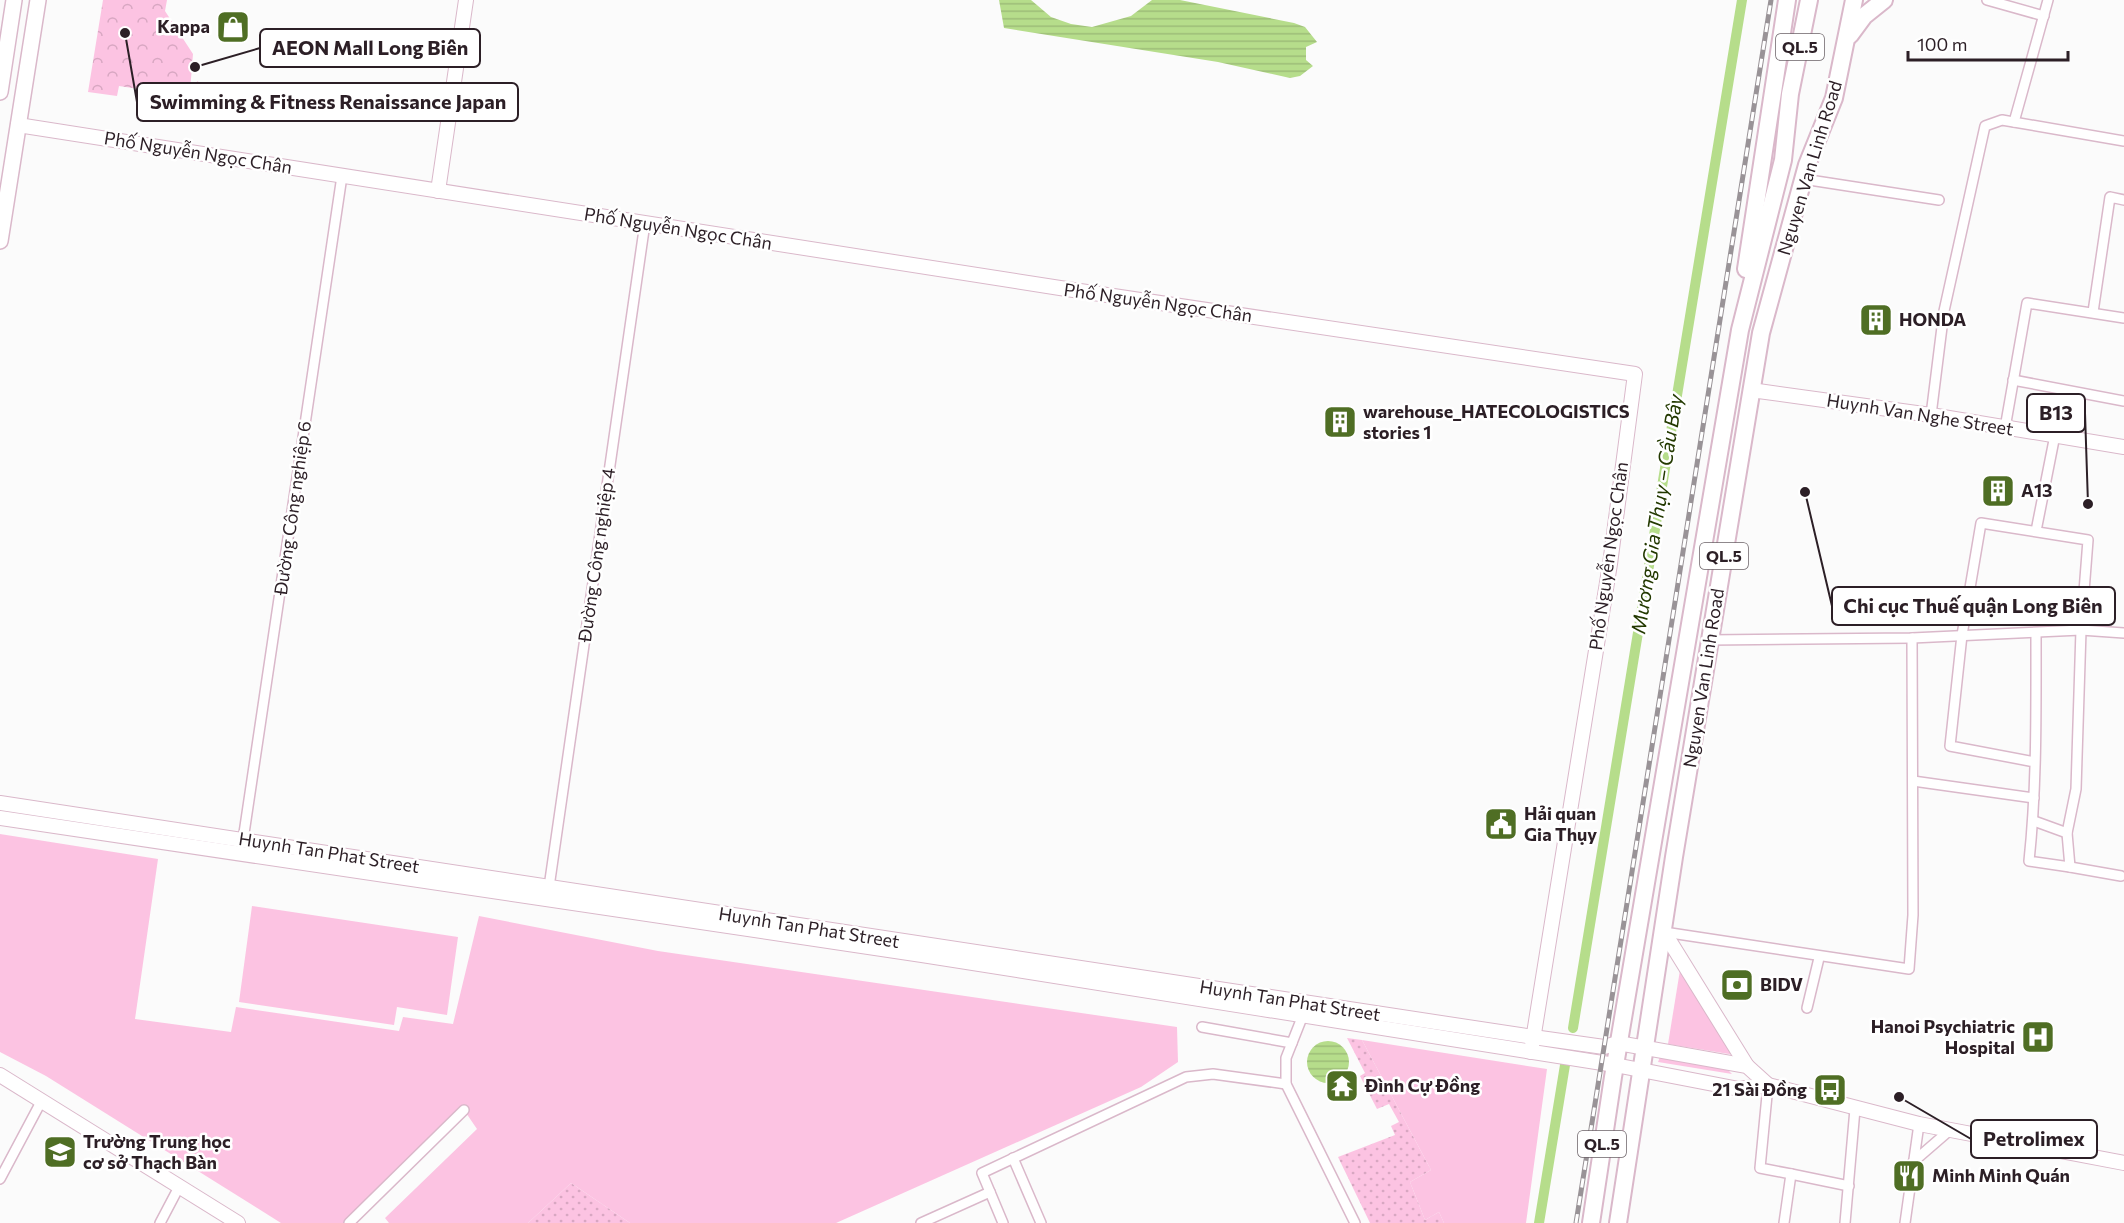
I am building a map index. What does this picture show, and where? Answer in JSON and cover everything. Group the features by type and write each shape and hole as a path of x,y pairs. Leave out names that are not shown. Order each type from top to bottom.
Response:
{"highway":[{"path":"1740,330 1742,295 1787,0"},
{"name":"Nguyen Van Linh Road","path":"1591,1223 1618,1043 1740,330 1783,160 1790,93 1809,0"},
{"name":"Nguyen Van Linh Road","path":"1618,1223 1674,857 1761,333 1803,179 1834,98 1854,0"},
{"path":"1840,74 1851,33 1864,16 1884,0"},
{"path":"1652,852 1674,857"}],"main road":[{"path":"0,92 14,0"},
{"path":"0,241 38,0"}],"street":[{"path":"438,191 466,0"},
{"path":"1988,0 2044,16"},
{"path":"2014,122 2048,0"},
{"path":"1931,415 1944,311 1981,134 1989,122 2014,122 2124,141"},
{"name":"Phố Nguyễn Ngọc Chân","path":"18,125 645,224 1635,374 1608,576 1532,1044"},
{"name":"Đường Công nghiệp 6","path":"242,847 342,176"},
{"path":"1803,179 1939,200"},
{"path":"2093,312 2110,197 2124,200"},
{"name":"Đường Công nghiệp 4","path":"548,893 645,224"},
{"path":"2006,428 2027,303 2124,318"},
{"path":"2013,380 2124,401"},
{"name":"Huynh Van Nghe Street","path":"1751,390 1931,415 2124,447"},
{"path":"2036,531 2055,435"},
{"path":"2035,762 1950,746 1962,635 1981,523 2088,540 2081,630 2076,789 2067,833 2070,867"},
{"path":"1710,640 1912,638 2081,630 2124,633"},
{"path":"2036,633 2034,821 2030,861 2121,876"},
{"path":"1664,933 1909,969 1913,915 1912,638"},
{"path":"1913,781 2034,798"},
{"name":"Huynh Tan Phat Street","path":"0,803 242,847"},
{"name":"Huynh Tan Phat Street","path":"0,818 242,847 1532,1044"},
{"path":"2034,821 2067,833"},
{"path":"1664,933 1747,1065 1768,1085"},
{"path":"1807,1008 1819,957"},
{"name":"Huynh Tan Phat Street","path":"1121,981 1303,1016 1532,1044 1604,1047 1618,1043 1747,1065"},
{"path":"1303,1016 1286,1058 1286,1084 1355,1223"},
{"path":"1202,1027 1292,1043"},
{"path":"1532,1044 1615,1065 1739,1089 1768,1085 1919,1124 2124,1163"},
{"path":"1003,1223 982,1173 1186,1077 1214,1074 1286,1084"},
{"path":"0,1075 238,1223"},
{"path":"1768,1085 1760,1168 1849,1186"},
{"path":"0,1179 42,1100"},
{"path":"1845,1223 1855,1109"},
{"path":"349,1223 464,1110"},
{"path":"1905,1223 1919,1124"},
{"path":"1913,1162 1950,1130"},
{"path":"1013,1158 1041,1223"},
{"path":"1784,1223 1791,1174"},
{"path":"160,1223 180,1185"},
{"path":"921,1223 943,1219 990,1192"}],"green space":[{"path":"103,0 167,0 165,11 193,54 190,91 182,90 181,98 172,97 172,94 119,86 117,96 88,92"},
{"path":"197,81 209,88 223,85 220,111 193,107"},
{"path":"0,834 158,859 135,1019 231,1032 236,1007 399,1031 403,1017 453,1024 479,916 658,951 1177,1027 1178,1062 1141,1087 836,1223 630,1223 571,1183 528,1223 389,1223 385,1218 477,1129 464,1110 349,1223 281,1223 46,1076 0,1052"},
{"path":"252,906 458,937 447,1015 397,1007 394,1025 239,1002"},
{"path":"1681,964 1735,1055 1668,1044"},
{"path":"1347,1038 1362,1040 1431,1170 1410,1182 1425,1220 1439,1212 1444,1223 1370,1223 1338,1157 1395,1135 1391,1126 1399,1122 1389,1104 1377,1109 1360,1076 1365,1073"},
{"path":"1362,1040 1547,1069 1526,1223 1444,1223 1439,1212 1425,1220 1410,1182 1431,1170"},
{"path":"1660,1057 1728,1070 1732,1074 1658,1062"},
{"path":"571,1183 630,1223 528,1223"}],"shaded area":[{"path":"999,0 1031,0 1051,17 1071,24 1092,27 1131,16 1152,0 1180,0 1294,23 1305,27 1317,42 1306,47 1306,60 1313,66 1300,76 1290,78 1218,62 1004,28"},
{"path":"1328,1041 1343,1047 1349,1062 1343,1077 1328,1083 1313,1077 1307,1062 1313,1047"}],"waterway":[{"name":"Mương Gia Thụy – Cầu Bây","path":"1573,1028 1742,0"},
{"path":"1539,1223 1565,1065"}],"railway":[{"path":"1576,1223 1771,0"}],"place":[{"name":"Kappa","path":"233,27"},
{"name":"Swimming & Fitness Renaissance Japan","path":"125,33"},
{"name":"AEON Mall Long Biên","path":"195,67"},
{"name":"HONDA","path":"1876,320"},
{"name":"warehouse_HATECOLOGISTICS stories 1","path":"1340,422"},
{"name":"A13","path":"1998,491"},
{"name":"Chi cục Thuế quận Long Biên","path":"1805,492"},
{"name":"B13","path":"2088,504"},
{"name":"Hải quan Gia Thụy","path":"1501,824"},
{"name":"BIDV","path":"1737,985"},
{"name":"Hanoi Psychiatric Hospital","path":"2038,1037"},
{"name":"Đình Cự Đồng","path":"1342,1086"},
{"name":"21 Sài Đồng","path":"1830,1090"},
{"name":"Petrolimex","path":"1899,1097"},
{"name":"Trường Trung học cơ sở Thạch Bàn","path":"60,1152"},
{"name":"Minh Minh Quán","path":"1909,1176"}]}
